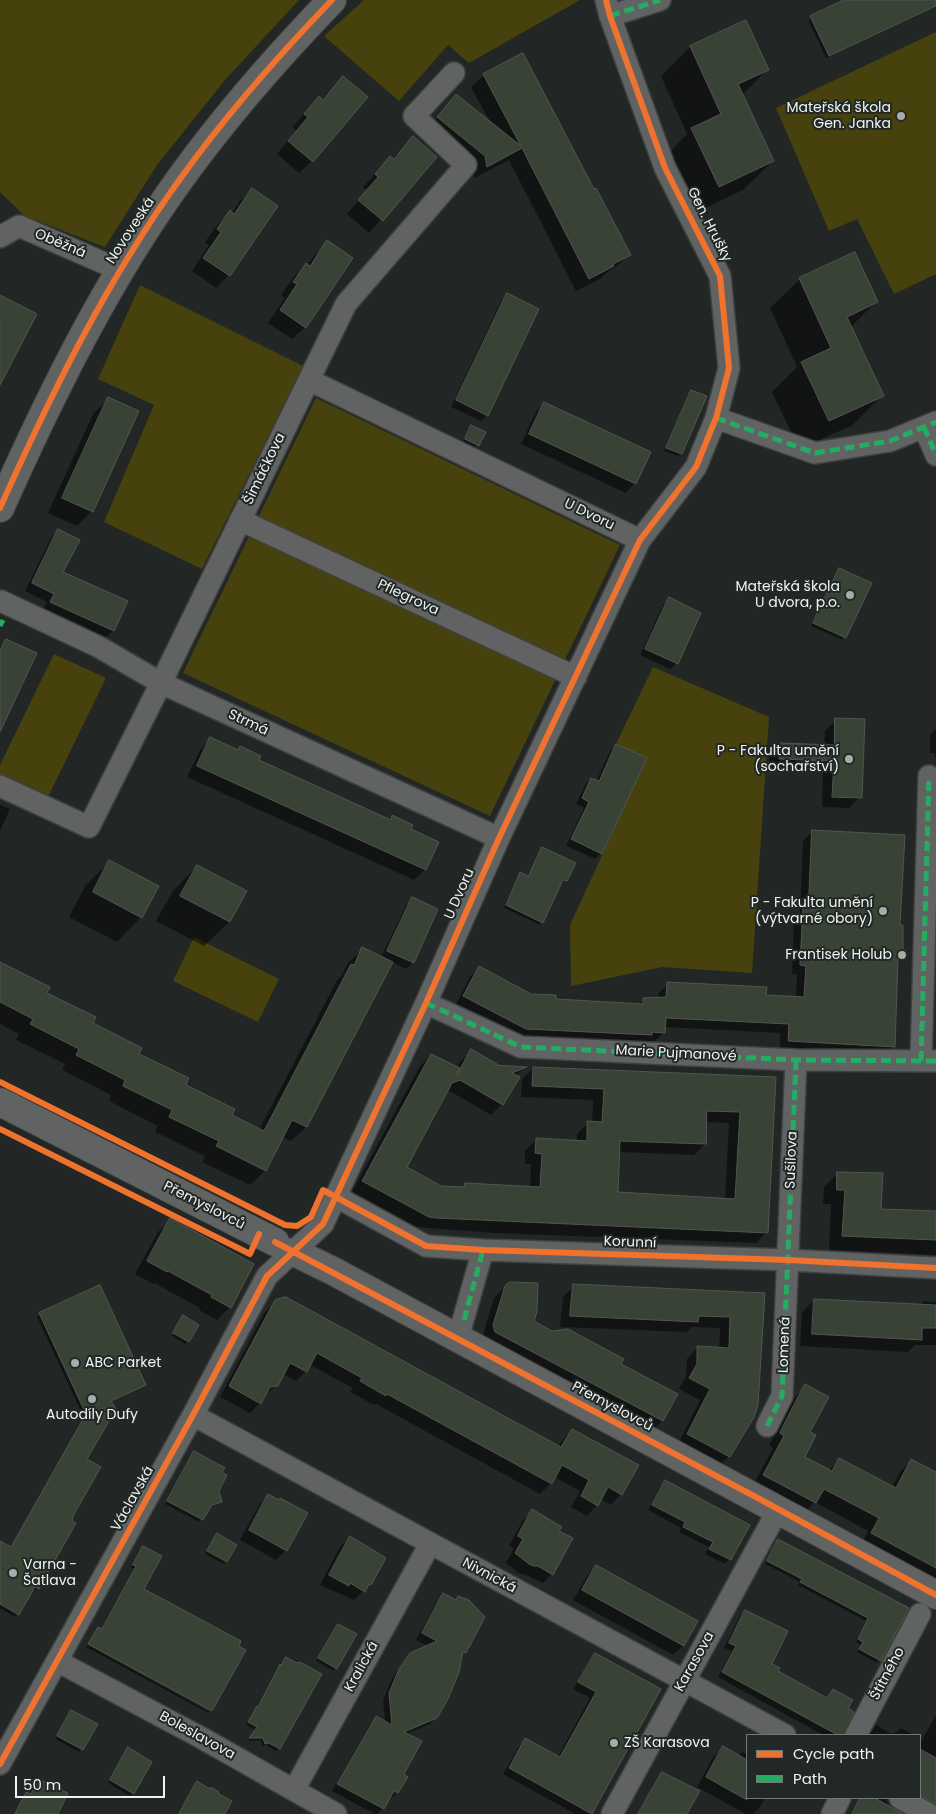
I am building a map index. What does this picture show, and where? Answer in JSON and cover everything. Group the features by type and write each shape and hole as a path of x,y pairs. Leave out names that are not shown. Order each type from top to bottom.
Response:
{"street":[{"name":"Novoveská","path":"0,508 47,406 120,270 179,180 241,100 284,49 332,0"},
{"path":"608,8 660,0"},
{"name":"Gen. Hrušky","path":"608,8 665,168 720,276 729,368 716,418 696,467 640,540"},
{"name":"Šimáčkova","path":"0,786 89,828 346,304 466,165 414,116 454,72"},
{"name":"Oběžná","path":"0,237 19,226 120,270"},
{"name":"U Dvoru","path":"285,1247 323,1224 426,1003 499,838 640,540 309,380"},
{"path":"716,418 815,453 890,441 930,424 936,455"},
{"name":"Pflegrova","path":"240,520 576,677"},
{"name":"Strmá","path":"1,601 99,647 161,683 499,838"},
{"path":"928,1061 929,776"},
{"name":"Marie Pujmanové","path":"426,1003 521,1047 796,1060 928,1061"},
{"name":"Sušilova","path":"788,1260 796,1060"},
{"name":"Přemyslovců","path":"0,1102 285,1247 778,1510 928,1604"},
{"name":"Korunní","path":"335,1196 426,1246 483,1250 788,1260 936,1268"},
{"name":"Václavská","path":"0,1764 194,1415 267,1276 285,1247"},
{"path":"458,1338 483,1250"},
{"name":"Lomená","path":"767,1426 782,1396 788,1260"},
{"name":"Nivnická","path":"194,1415 784,1734"},
{"name":"Karasova","path":"612,1814 778,1510"},
{"name":"Kralická","path":"294,1790 430,1544"},
{"name":"Štítného","path":"857,1734 928,1604"},
{"name":"Boleslavova","path":"58,1661 192,1733 336,1814"},
{"path":"832,1814 840,1799"},
{"path":"902,1799 929,1814"}],"shaded area":[{"path":"0,0 299,0 225,80 157,165 105,247 25,216 0,192"},
{"path":"364,0 580,0 469,63 448,45 399,101 324,36"},
{"path":"936,32 936,274 894,294 857,219 829,231 776,108"},
{"path":"140,285 303,366 202,569 104,522 154,405 98,379"},
{"path":"316,398 620,545 490,816 183,673"},
{"path":"54,654 106,678 48,797 0,774 0,765"},
{"path":"653,667 769,717 752,973 662,967 571,986 570,925 647,758 616,744"},
{"path":"194,937 279,979 258,1022 173,981"}],"building":[{"path":"844,0 936,0 936,6 829,56 810,16"},
{"path":"746,20 769,70 738,84 774,161 719,187 691,128 721,114 690,46"},
{"path":"523,53 594,189 596,188 631,255 589,279 522,148 487,167 485,156 437,117 456,94 521,146 483,74"},
{"path":"343,76 368,97 313,162 288,141 308,117 304,114 319,96 323,100"},
{"path":"413,136 437,157 383,221 358,200 378,177 375,174 390,156 394,159"},
{"path":"252,188 278,206 230,276 203,258 221,232 217,229 230,210 234,214"},
{"path":"327,240 353,258 306,328 280,310 297,284 293,282 306,263 310,266"},
{"path":"855,252 878,302 847,317 884,396 829,421 801,362 831,348 799,278"},
{"path":"507,293 539,309 488,416 456,400"},
{"path":"0,295 37,314 0,385"},
{"path":"691,390 707,396 682,454 666,448"},
{"path":"108,397 139,411 93,512 62,498"},
{"path":"544,402 651,452 636,484 529,434"},
{"path":"471,425 486,432 479,446 465,439"},
{"path":"58,529 80,540 63,572 128,601 114,631 50,602 54,594 32,583"},
{"path":"839,568 872,583 846,638 813,623"},
{"path":"669,597 701,613 678,664 645,649"},
{"path":"6,639 37,653 0,732 0,651"},
{"name":"P - Fakulta umění (sochařství)","path":"835,718 865,719 862,798 832,797 834,761 779,759 780,743 834,745"},
{"path":"210,737 238,750 240,746 261,756 259,760 391,820 392,815 413,825 411,829 439,842 426,870 197,766"},
{"path":"616,744 647,758 602,854 571,839 589,802 582,798 591,778 599,781"},
{"path":"812,830 905,835 900,925 903,925 903,948 902,958 898,958 895,1047 788,1041 789,1024 666,1018 665,1033 652,1032 652,1035 526,1029 463,996 479,966 531,994 556,995 556,999 643,1004 643,998 666,997 667,982 767,987 766,995 804,997 806,966 800,965 803,908 808,908"},
{"path":"542,847 576,863 567,881 563,880 543,923 506,905 520,872 528,876"},
{"path":"109,860 159,886 142,918 93,892"},
{"path":"197,865 247,891 230,922 180,896"},
{"path":"412,897 438,909 414,963 387,951"},
{"path":"362,947 393,962 307,1127 292,1120 266,1171 216,1146 219,1141 169,1117 172,1110 123,1086 125,1080 76,1055 79,1049 30,1024 33,1019 0,1002 0,962 50,987 47,993 96,1017 93,1023 142,1048 139,1054 189,1078 186,1085 235,1109 232,1115 264,1131 351,964 354,965"},
{"path":"471,1049 497,1064 495,1065 527,1067 512,1073 520,1077 503,1105 460,1080 452,1083 407,1167 441,1186 464,1187 465,1183 540,1187 542,1154 535,1153 536,1138 587,1141 587,1121 602,1122 604,1089 532,1086 533,1067 776,1077 768,1233 436,1218 429,1217 362,1181 431,1054 460,1068 457,1075","holes":["707,1111 740,1112 735,1199 618,1192 620,1141 706,1144"]},
{"path":"837,1172 883,1173 881,1209 936,1211 936,1240 842,1236 845,1190 837,1190"},
{"path":"170,1218 254,1264 231,1308 211,1297 212,1295 147,1261"},
{"path":"510,1282 538,1283 537,1312 534,1321 552,1331 568,1329 624,1359 621,1364 678,1394 663,1421 495,1332 493,1325 505,1286"},
{"path":"573,1284 765,1293 758,1405 754,1417 730,1457 687,1434 710,1389 689,1378 697,1364 697,1346 729,1348 730,1317 699,1316 698,1322 570,1316"},
{"path":"100,1285 146,1385 111,1401 116,1409 87,1459 101,1467 73,1516 72,1521 76,1523 39,1589 35,1587 19,1615 0,1604 0,1541 11,1547 86,1414 39,1313"},
{"path":"286,1297 561,1447 572,1429 639,1465 622,1495 608,1487 598,1506 581,1496 589,1480 562,1465 552,1484 387,1394 386,1396 360,1381 362,1378 317,1353 307,1372 290,1363 278,1386 270,1387 261,1404 229,1386 275,1300"},
{"path":"814,1299 936,1305 936,1328 922,1328 922,1340 812,1334"},
{"path":"183,1315 199,1325 189,1342 173,1333"},
{"path":"805,1384 829,1397 810,1432 816,1435 805,1457 832,1471 839,1458 896,1488 911,1459 936,1472 936,1568 871,1533 879,1518 824,1489 816,1503 763,1475 784,1436 780,1433"},
{"path":"194,1451 225,1468 222,1472 227,1475 219,1491 222,1502 212,1505 203,1520 167,1501"},
{"path":"665,1480 750,1525 731,1560 709,1549 713,1542 683,1527 685,1522 652,1505"},
{"path":"268,1494 279,1500 280,1498 308,1513 287,1551 249,1530"},
{"path":"532,1509 562,1527 559,1531 573,1538 553,1575 538,1566 529,1564 515,1553 523,1539 518,1536"},
{"path":"217,1533 237,1545 227,1562 207,1551"},
{"path":"350,1536 386,1558 365,1592 350,1583 349,1586 329,1575"},
{"path":"778,1539 909,1608 881,1661 859,1649 863,1642 858,1639 868,1618 800,1582 802,1579 767,1561"},
{"path":"143,1546 162,1556 144,1589 241,1641 239,1646 246,1650 212,1711 88,1644 98,1627 102,1629 136,1566 133,1565"},
{"path":"596,1565 698,1621 684,1646 582,1590"},
{"path":"443,1593 456,1600 458,1596 469,1600 485,1617 466,1653 463,1652 459,1672 448,1699 437,1718 404,1732 422,1741 404,1774 408,1777 398,1793 394,1791 384,1809 337,1784 376,1716 392,1725 389,1693 399,1669 410,1653 437,1641 422,1633"},
{"path":"745,1610 788,1631 772,1664 780,1668 778,1671 827,1698 833,1689 853,1700 848,1708 854,1712 844,1734 836,1734 722,1672 736,1646 729,1643"},
{"path":"338,1624 357,1634 337,1669 318,1658"},
{"path":"595,1653 661,1689 592,1814 509,1768 525,1738 560,1757 596,1692 578,1682"},
{"path":"286,1657 322,1674 280,1749 269,1743 265,1744 263,1738 249,1738 257,1727 248,1722 258,1707 280,1664"},
{"path":"71,1710 98,1724 83,1750 57,1736"},
{"path":"723,1746 746,1759 747,1800 706,1777"},
{"path":"128,1747 152,1762 134,1794 110,1780"},
{"path":"921,1750 936,1758 936,1804 921,1796"},
{"path":"662,1772 700,1791 687,1814 638,1814"},
{"path":"39,1779 49,1784 53,1783 68,1793 58,1814 15,1814 26,1792 31,1794"},
{"path":"197,1781 208,1788 218,1791 219,1794 232,1801 225,1814 179,1814"},
{"path":"860,1799 877,1799 903,1814 852,1814"}],"marked path":[{"path":"610,16 660,0"},
{"path":"716,418 815,453 890,441 936,422"},
{"path":"924,427 936,455"},
{"path":"0,626 3,620"},
{"path":"921,1061 929,776"},
{"path":"426,1003 521,1047 796,1060 936,1061"},
{"path":"767,1426 782,1396 796,1060"},
{"path":"464,1320 483,1250"}],"cycle path":[{"path":"0,508 60,380 104,297 153,217 197,155 234,109 332,0"},
{"path":"0,1764 193,1415 267,1276 323,1224 426,1003 499,838 640,540 696,467 716,418 729,368 720,276 665,168 610,16 606,0"},
{"path":"0,1082 285,1225 297,1226 311,1217 323,1190 426,1246 483,1250 788,1260 936,1268"},
{"path":"0,1129 250,1254 259,1234"},
{"path":"275,1242 754,1496 936,1595"}],"place":[{"name":"Mateřská škola Gen. Janka","path":"901,116"},
{"name":"Mateřská škola U dvora, p.o.","path":"850,595"},
{"name":"P - Fakulta umění (sochařství)","path":"849,759"},
{"name":"P - Fakulta umění (výtvarné obory)","path":"883,911"},
{"name":"Frantisek Holub","path":"902,955"},
{"name":"ABC Parket","path":"75,1363"},
{"name":"Autodíly Dufy","path":"92,1399"},
{"name":"Varna - Šatlava","path":"13,1573"},
{"name":"ZŠ Karasova","path":"614,1743"}]}
